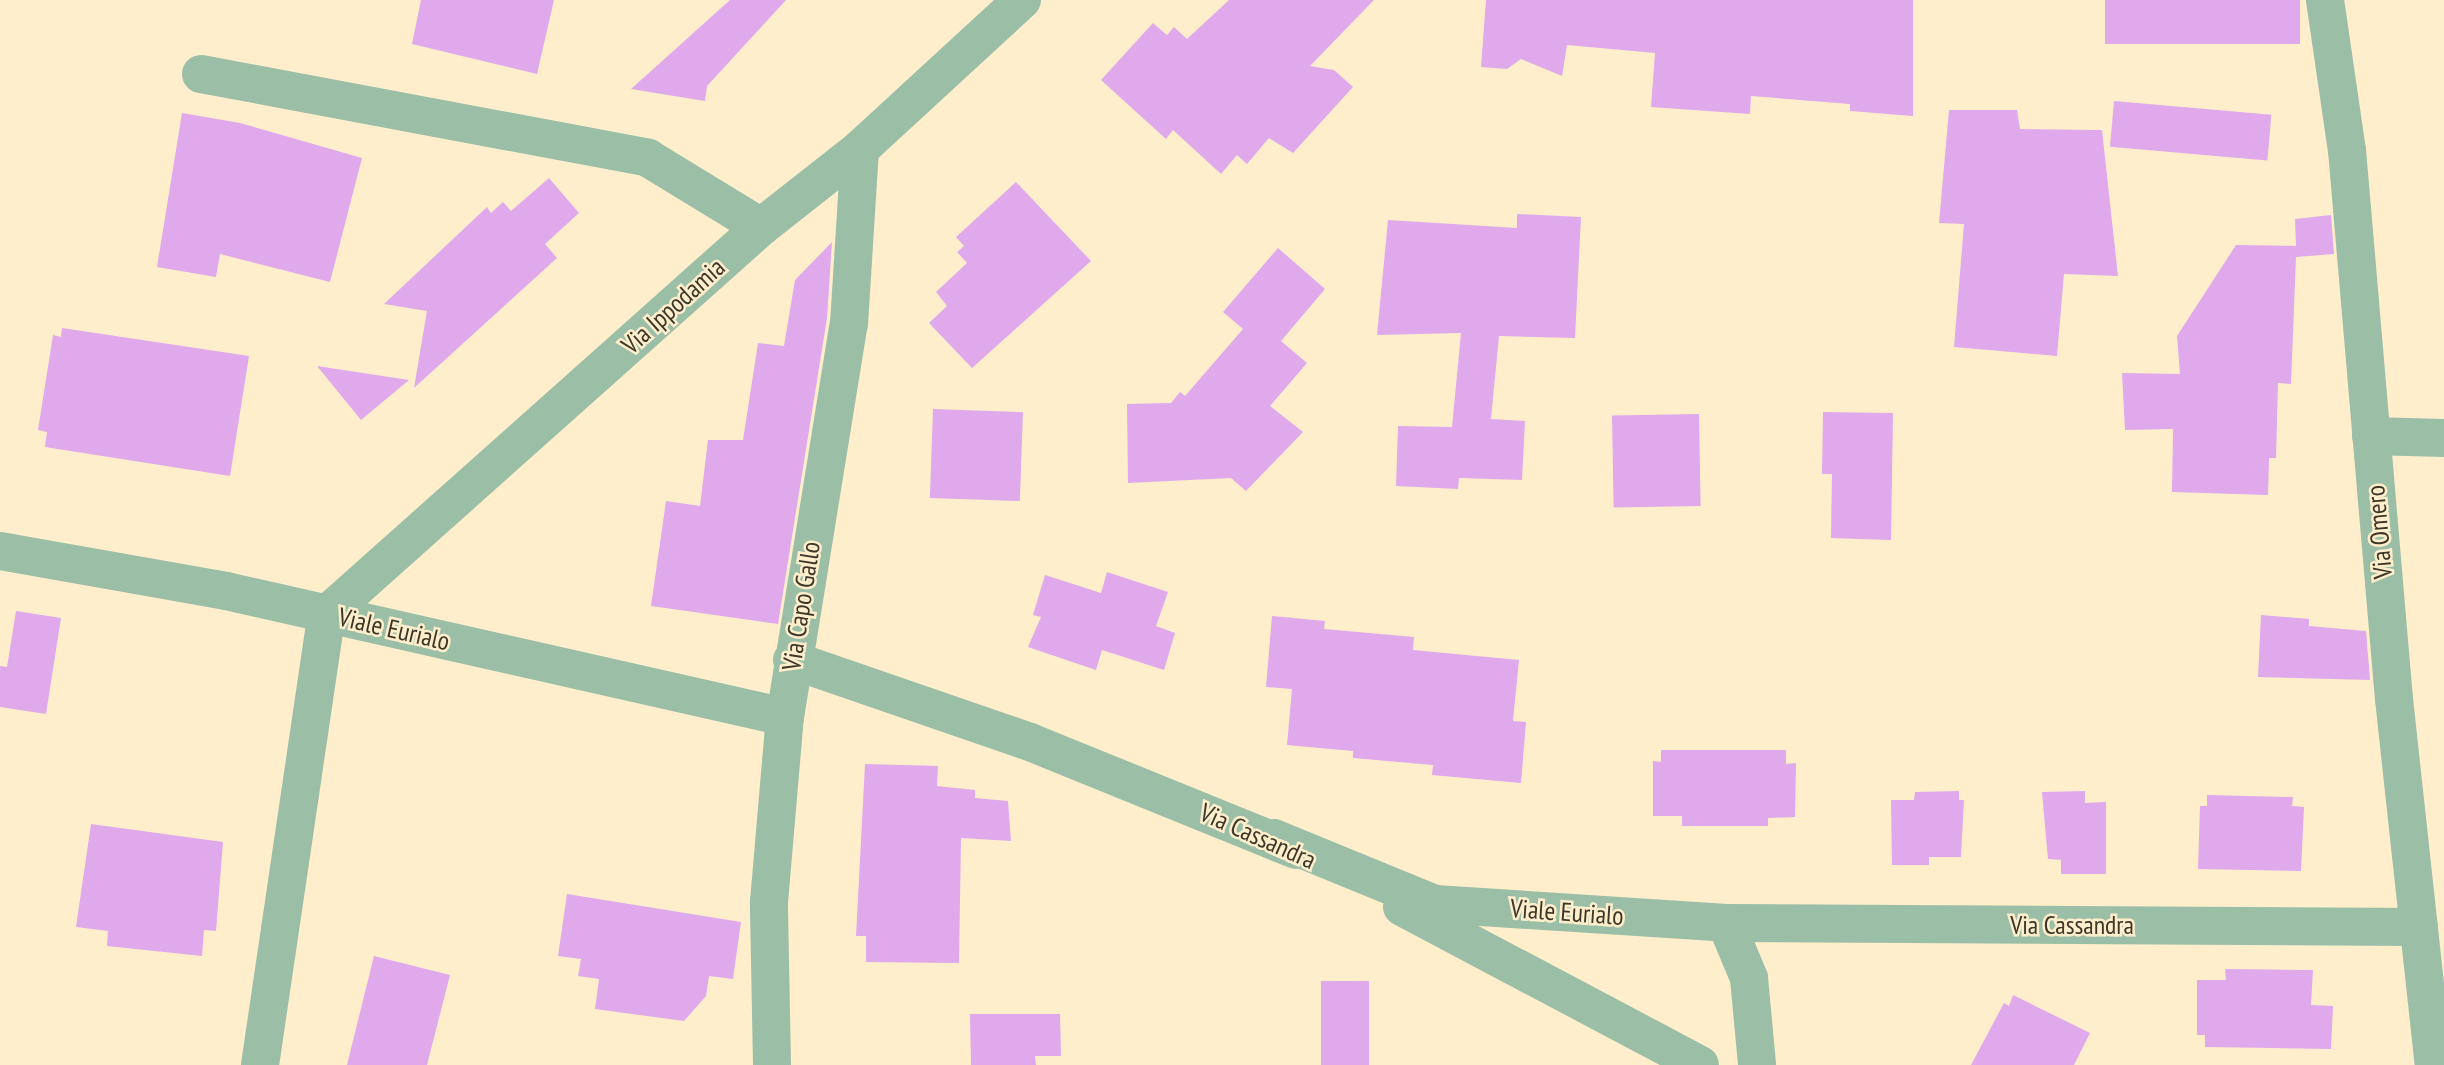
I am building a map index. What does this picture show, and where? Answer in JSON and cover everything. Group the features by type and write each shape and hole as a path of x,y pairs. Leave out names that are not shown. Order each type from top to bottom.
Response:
{"street":[{"name":"Via Ippodamia","path":"327,614 761,227 860,149 1022,0"},
{"name":"Via Omero","path":"2325,0 2347,150 2371,436 2419,927 2434,973 2434,1065"},
{"path":"201,74 648,158 761,227"},
{"name":"Via Capo Gallo","path":"772,1065 769,902 785,717 792,660 849,324 860,149"},
{"path":"2371,436 2444,438"},
{"name":"Viale Eurialo","path":"0,551 327,614 785,717"},
{"path":"260,1065 327,614"},
{"name":"Via Cassandra","path":"792,660 1030,742 1274,838 1700,1065"},
{"name":"Viale Eurialo","path":"1274,838 1435,904 1726,923"},
{"path":"1726,923 1749,978 1757,1065"},
{"name":"Via Cassandra","path":"1726,923 2419,927"}],"building":[{"path":"421,0 554,0 537,74 412,44"},
{"path":"730,0 786,0 707,86 705,101 631,89"},
{"path":"1229,0 1374,0 1310,66 1334,70 1353,87 1293,153 1269,138 1247,164 1237,155 1221,174 1173,130 1166,139 1101,80 1153,23 1167,35 1174,27 1187,39"},
{"path":"1486,0 1913,0 1913,116 1850,111 1850,104 1751,96 1750,114 1651,107 1655,53 1567,45 1562,76 1521,59 1507,69 1481,67"},
{"path":"2105,0 2300,0 2300,44 2105,44"},
{"path":"2114,101 2271,115 2267,161 2110,147"},
{"path":"1949,110 2017,110 2020,129 2102,130 2118,276 2064,274 2057,356 1954,347 1964,224 1939,223"},
{"path":"182,113 240,123 362,158 330,282 220,254 216,277 157,267"},
{"path":"549,178 579,213 545,244 557,258 414,388 427,311 384,304 487,207 491,213 503,202 511,211"},
{"path":"1016,182 1091,261 972,368 929,323 947,306 936,292 967,263 957,252 964,246 956,237"},
{"path":"1517,214 1581,217 1575,338 1499,336 1491,419 1525,421 1522,480 1459,478 1458,489 1396,486 1398,426 1452,427 1461,333 1377,335 1388,220 1517,228"},
{"path":"2331,215 2334,254 2296,257 2291,384 2278,383 2276,458 2269,458 2268,495 2172,492 2173,429 2125,430 2122,373 2180,374 2177,336 2236,245 2296,246 2295,219"},
{"path":"832,242 827,318 778,624 651,606 666,501 700,506 708,440 743,440 758,343 784,346 795,280"},
{"path":"1278,248 1325,289 1281,341 1307,363 1270,406 1303,432 1246,491 1231,478 1128,483 1127,404 1171,403 1180,392 1185,396 1243,329 1223,312"},
{"path":"62,328 249,356 230,476 45,447 47,432 38,430 53,335 61,337"},
{"path":"317,366 409,380 361,420"},
{"path":"933,409 1023,412 1020,501 930,498"},
{"path":"1823,412 1893,413 1891,540 1831,538 1832,474 1822,474"},
{"path":"1699,414 1701,506 1614,508 1612,416"},
{"path":"1107,572 1168,592 1156,626 1175,633 1164,670 1102,650 1096,670 1028,647 1041,617 1033,615 1045,575 1101,593"},
{"path":"16,611 61,618 46,714 0,707 0,666 7,667"},
{"path":"2261,615 2309,619 2309,626 2366,631 2370,680 2258,677"},
{"path":"1272,616 1325,621 1324,629 1414,637 1413,650 1519,660 1513,721 1526,722 1521,783 1432,775 1433,765 1353,758 1353,751 1287,745 1292,689 1266,687"},
{"path":"1661,750 1786,750 1786,764 1796,763 1795,817 1768,818 1768,826 1682,826 1682,816 1653,816 1653,761 1661,762"},
{"path":"865,764 938,766 937,786 975,790 975,798 1008,801 1011,841 961,838 959,963 866,962 866,936 856,936"},
{"path":"1959,791 1959,800 1964,800 1961,857 1929,857 1929,865 1892,865 1891,800 1914,800 1915,792"},
{"path":"2085,791 2085,803 2106,802 2106,874 2061,874 2061,860 2048,859 2042,792"},
{"path":"2207,795 2293,797 2292,806 2304,807 2301,871 2198,869 2200,806 2207,806"},
{"path":"91,824 223,842 216,931 204,930 202,956 107,946 108,931 76,927"},
{"path":"567,894 741,922 733,979 709,976 706,996 684,1021 595,1009 599,979 578,976 581,959 558,956"},
{"path":"374,956 450,975 427,1065 347,1065"},
{"path":"2225,969 2313,970 2311,1005 2333,1006 2331,1049 2205,1047 2205,1035 2197,1035 2197,980 2226,980"},
{"path":"1321,981 1369,981 1369,1065 1321,1065"},
{"path":"2013,995 2090,1033 2074,1065 1971,1065 2004,1003 2009,1006"},
{"path":"970,1014 1060,1014 1061,1056 1035,1056 1036,1065 971,1065"}]}
